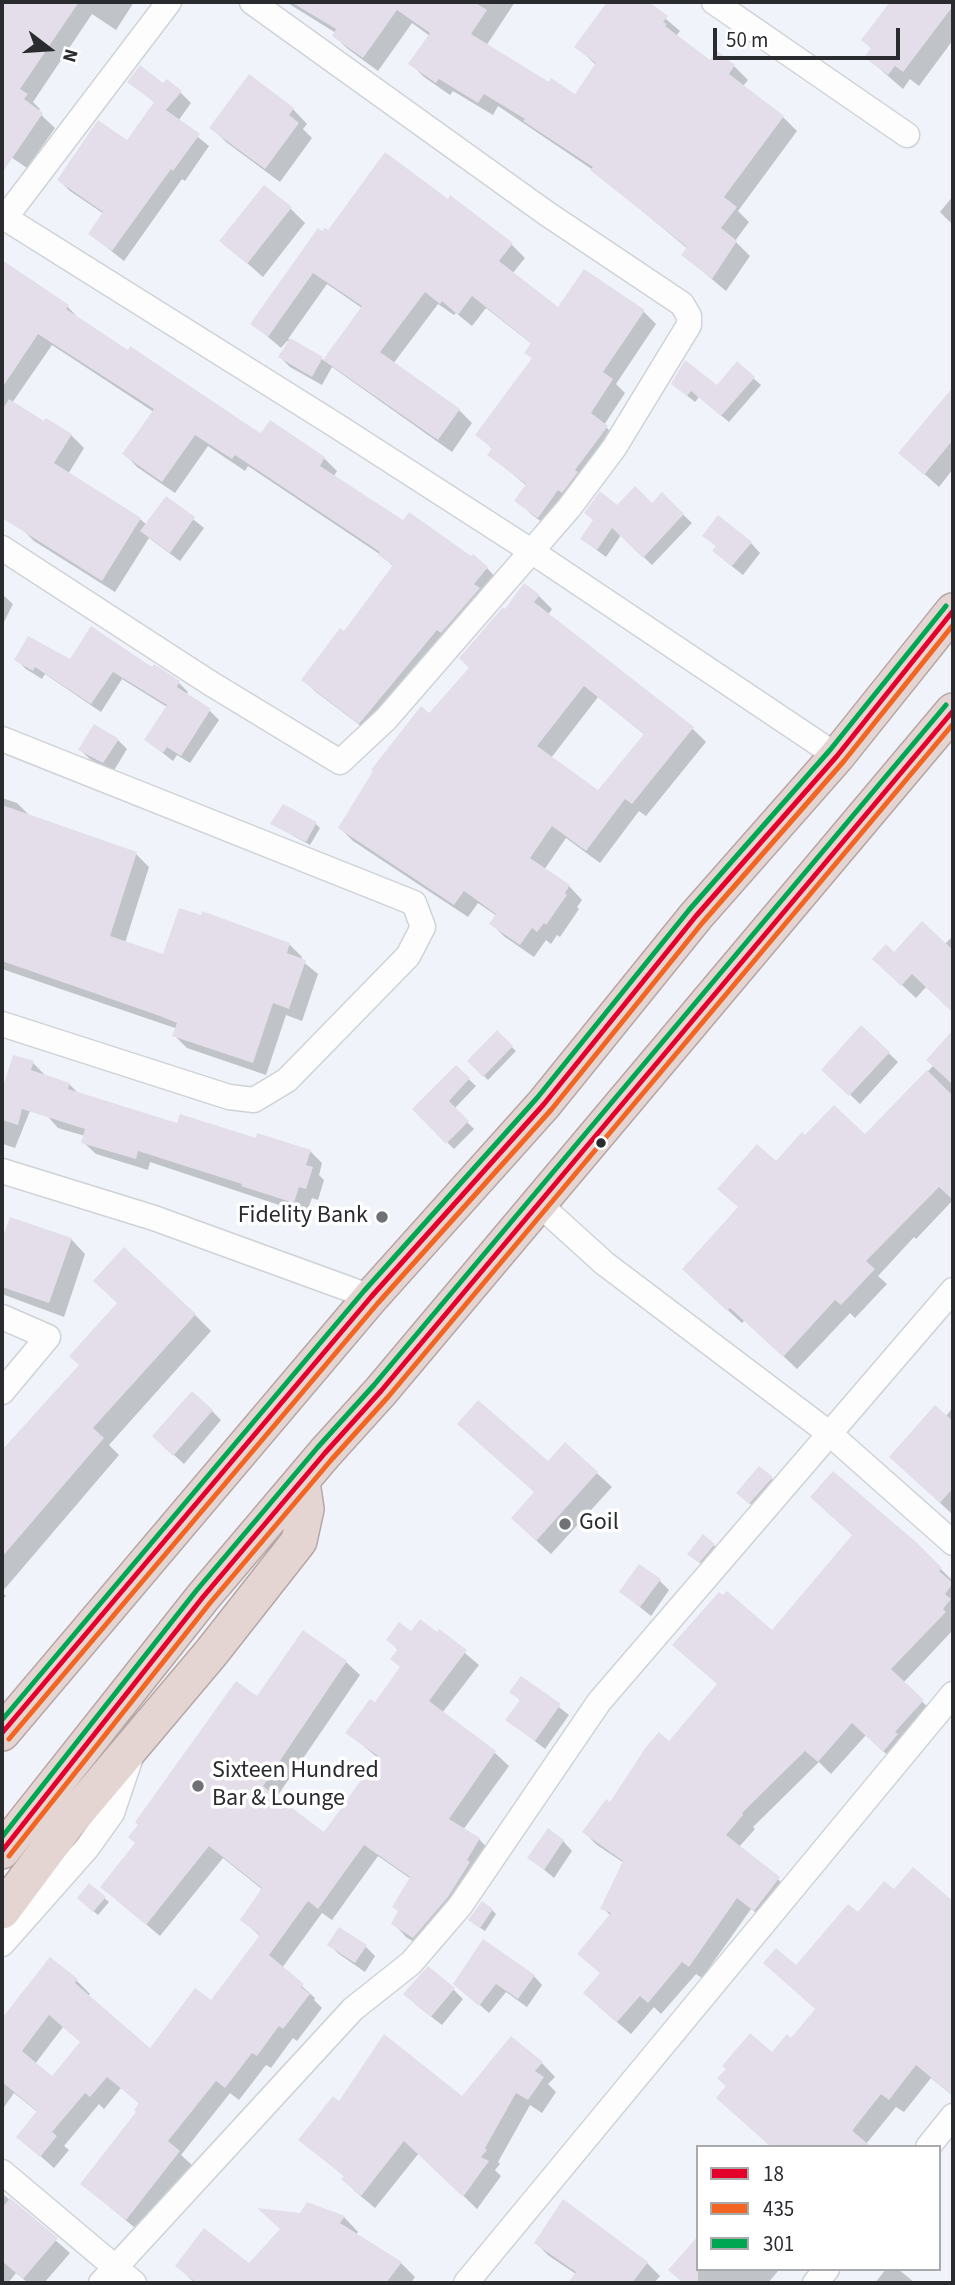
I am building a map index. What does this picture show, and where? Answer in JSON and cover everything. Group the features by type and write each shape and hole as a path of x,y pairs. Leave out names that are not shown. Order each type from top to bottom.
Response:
{"highway":[{"path":"2,1733 371,1297 544,1104 696,916 837,756 953,611"},
{"path":"2,1851 203,1597 539,1204 953,711"},
{"path":"2,1910 66,1825 135,1745 299,1541 306,1509 302,1482"},
{"path":"2,1713 85,1636"}],"street":[{"path":"169,2 3,217 531,551 837,756"},
{"path":"2,548 210,683 340,762 386,719 569,508 614,448 689,325 689,316 682,304 546,214 252,2"},
{"path":"714,2 907,135"},
{"path":"2,740 414,903 423,927 408,956 380,985 287,1080 254,1100 229,1097 2,1024"},
{"path":"2,1171 154,1218 371,1297"},
{"path":"539,1204 604,1264 830,1434 953,1543"},
{"path":"108,2275 353,2009 411,1963 460,1906 599,1702 953,1290"},
{"path":"2,1317 48,1337 2,1392"},
{"path":"466,2283 953,1694"},
{"path":"2,1944 87,1849 112,1813 135,1745"},
{"path":"930,2145 953,2116"},
{"path":"2,2172 108,2275 134,2283"}],"building":[{"path":"2,2 79,2 20,89 28,94 24,99 43,113 2,173"},
{"path":"291,2 474,2 487,10 471,34 549,82 551,78 575,94 596,63 574,47 607,2 649,2 668,16 663,22 667,24 665,26 710,60 717,51 735,65 729,74 784,116 724,197 737,207 721,228 737,241 712,279 681,255 687,247 590,170 593,167 484,94 478,103 439,79 436,83 408,64 430,33 397,10 363,58 332,36 336,29"},
{"path":"890,2 953,2 953,6 903,72 895,66 888,75 864,57 871,48 861,40"},
{"path":"140,65 163,83 167,79 182,91 166,110 200,134 173,171 171,169 112,251 88,234 103,212 57,180 98,120 127,140 154,102 127,82"},
{"path":"249,74 294,108 289,115 299,123 265,169 209,128"},
{"path":"385,152 448,199 450,195 513,243 499,261 558,307 584,269 645,310 603,372 613,379 591,413 608,426 575,470 578,472 562,493 558,490 538,518 514,501 526,484 487,455 492,448 475,435 532,358 524,353 531,343 472,296 458,315 442,301 440,304 425,292 380,352 460,409 438,440 323,360 362,306 313,273 268,337 250,324 318,228 322,231 325,228 328,230"},
{"path":"264,185 292,207 247,264 219,241"},
{"path":"2,260 69,305 66,309 128,350 130,346 261,433 270,420 325,457 320,466 403,520 409,512 488,567 474,584 480,588 441,633 437,630 359,724 301,680 340,628 344,631 393,565 378,555 380,552 235,455 232,459 195,435 162,482 122,454 154,409 38,334 2,388"},
{"path":"290,338 323,357 312,377 278,357"},
{"path":"685,360 717,385 737,361 755,377 721,416 691,391 687,396 671,384"},
{"path":"953,387 953,440 924,475 898,453"},
{"path":"9,399 44,421 46,418 72,434 54,463 141,518 102,581 2,518 2,410"},
{"path":"635,486 652,503 662,492 684,514 643,558 612,528 597,550 580,539 593,520 584,513 600,491 617,505"},
{"path":"166,496 195,517 170,553 140,531"},
{"path":"718,515 752,542 732,566 712,551 716,546 702,536"},
{"path":"524,583 540,595 534,602 694,727 632,804 625,799 586,851 552,826 530,858 570,885 565,893 567,895 546,925 544,923 537,932 532,928 520,945 489,924 496,914 464,891 454,905 338,828 373,771 371,770 421,706 429,713 469,668 459,658 503,607 505,609","holes":["584,686 644,734 598,790 537,746"]},
{"path":"91,626 152,667 154,664 180,681 177,687 211,709 181,756 167,747 163,753 144,740 167,705 113,672 91,704 35,667 33,671 14,660 28,636 70,659"},
{"path":"94,724 119,739 103,763 78,750"},
{"path":"283,804 317,822 306,842 270,824"},
{"path":"2,805 137,852 110,936 163,954 179,908 201,915 202,911 290,943 287,953 306,960 289,1009 273,1003 253,1063 172,1036 177,1023 160,1016 2,961"},
{"path":"922,921 953,950 953,1013 912,974 901,986 872,959 886,944 894,952"},
{"path":"861,1025 890,1052 849,1096 821,1070"},
{"path":"497,1030 513,1046 483,1077 467,1061"},
{"path":"953,1030 953,1085 926,1060"},
{"path":"13,1055 34,1061 31,1070 70,1083 68,1089 177,1123 180,1114 256,1138 257,1133 311,1150 306,1165 313,1167 306,1189 299,1187 294,1203 138,1151 136,1159 81,1143 85,1129 22,1109 18,1125 2,1120 2,1090"},
{"path":"456,1065 470,1078 449,1101 469,1121 446,1144 412,1109"},
{"path":"927,1070 953,1096 953,1200 939,1187 866,1261 875,1269 841,1305 835,1300 783,1357 730,1308 727,1311 682,1269 738,1207 717,1189 757,1144 776,1161 802,1132 805,1135 834,1105 865,1134"},
{"path":"10,1217 72,1238 49,1303 2,1287 2,1240"},
{"path":"124,1247 196,1314 93,1428 104,1438 2,1557 2,1450 79,1365 69,1356 117,1303 93,1281"},
{"path":"192,1391 213,1410 173,1456 152,1436"},
{"path":"478,1400 548,1461 565,1442 598,1472 536,1541 511,1518 534,1492 457,1424"},
{"path":"935,1405 953,1421 953,1488 940,1503 889,1457"},
{"path":"759,1466 773,1477 749,1504 736,1493"},
{"path":"833,1471 916,1542 942,1568 939,1571 953,1583 945,1594 951,1599 943,1609 946,1612 891,1669 924,1700 895,1732 898,1734 883,1752 852,1723 818,1762 805,1751 742,1813 726,1835 780,1877 754,1911 737,1898 689,1967 682,1962 648,2003 640,1996 617,2022 583,1993 600,1973 577,1954 611,1913 600,1909 623,1861 582,1832 606,1799 610,1802 659,1732 669,1741 717,1684 672,1645 719,1592 723,1595 727,1591 772,1630 852,1535 810,1497"},
{"path":"703,1534 715,1544 699,1563 687,1554"},
{"path":"639,1564 661,1579 640,1607 619,1592"},
{"path":"420,1619 437,1632 439,1629 467,1650 429,1701 496,1751 449,1819 480,1838 467,1860 470,1862 448,1897 413,1938 391,1924 398,1911 392,1907 410,1877 364,1845 318,1909 308,1901 269,1955 304,1984 301,1987 310,1994 283,2029 279,2026 257,2056 252,2053 225,2088 216,2081 168,2141 180,2151 126,2220 80,2184 136,2112 134,2110 139,2103 107,2077 90,2097 85,2093 52,2132 57,2136 40,2157 16,2137 37,2111 2,2082 2,2018 50,1957 78,1979 75,1983 150,2048 195,1988 211,2000 260,1935 240,1920 262,1888 209,1846 146,1925 100,1887 135,1843 128,1837 138,1825 135,1822 236,1681 257,1696 303,1630 347,1661 263,1786 324,1832 378,1756 345,1733 370,1699 375,1702 400,1667 390,1659 398,1649 386,1640 399,1622 411,1631","holes":["49,2015 80,2042 52,2076 22,2051"]},
{"path":"521,1676 561,1704 535,1741 505,1720 520,1700 509,1692"},
{"path":"548,1828 564,1840 544,1870 527,1858"},
{"path":"913,1867 953,1901 953,2096 916,2065 889,2100 881,2094 852,2131 870,2145 769,2145 716,2098 726,2086 717,2078 726,2069 722,2066 750,2033 772,2052 787,2034 791,2038 815,2009 763,1963 776,1948 796,1965 848,1904 858,1912 884,1881 894,1889"},
{"path":"89,1883 106,1897 93,1912 77,1898"},
{"path":"482,1901 493,1909 480,1928 468,1920"},
{"path":"339,1927 367,1945 355,1963 327,1945"},
{"path":"483,1939 535,1975 518,1999 496,1984 479,2006 453,1984"},
{"path":"428,1966 455,1988 431,2017 403,1994"},
{"path":"384,2034 462,2096 511,2036 543,2062 535,2071 544,2077 528,2100 516,2093 481,2157 489,2161 463,2197 404,2141 361,2196 341,2179 344,2176 298,2140 333,2096 339,2101"},
{"path":"10,2198 58,2238 23,2279 2,2261 2,2208"},
{"path":"563,2199 648,2262 632,2283 568,2283 576,2272 534,2243"},
{"path":"307,2202 345,2216 340,2223 402,2262 386,2283 197,2283 175,2266 204,2228 249,2263 280,2229 257,2208 300,2213"},
{"path":"696,2238 698,2283 683,2283 668,2270"}],"transit line":[{"name":"301","path":"2,1720 364,1291 537,1098 689,910 830,750 946,606"},
{"name":"18","path":"2,1733 371,1297 544,1104 696,916 837,756 953,611"},
{"name":"435","path":"9,1739 378,1303 551,1110 703,922 844,761 953,625"},
{"name":"301","path":"2,1837 196,1591 374,1385 946,705"},
{"name":"18","path":"2,1851 203,1597 381,1391 953,711"},
{"name":"435","path":"9,1856 210,1603 388,1397 953,724"}],"place":[{"name":"Fidelity Bank","path":"382,1217"},
{"name":"Goil","path":"565,1524"},
{"name":"Sixteen Hundred Bar & Lounge","path":"198,1786"}]}
